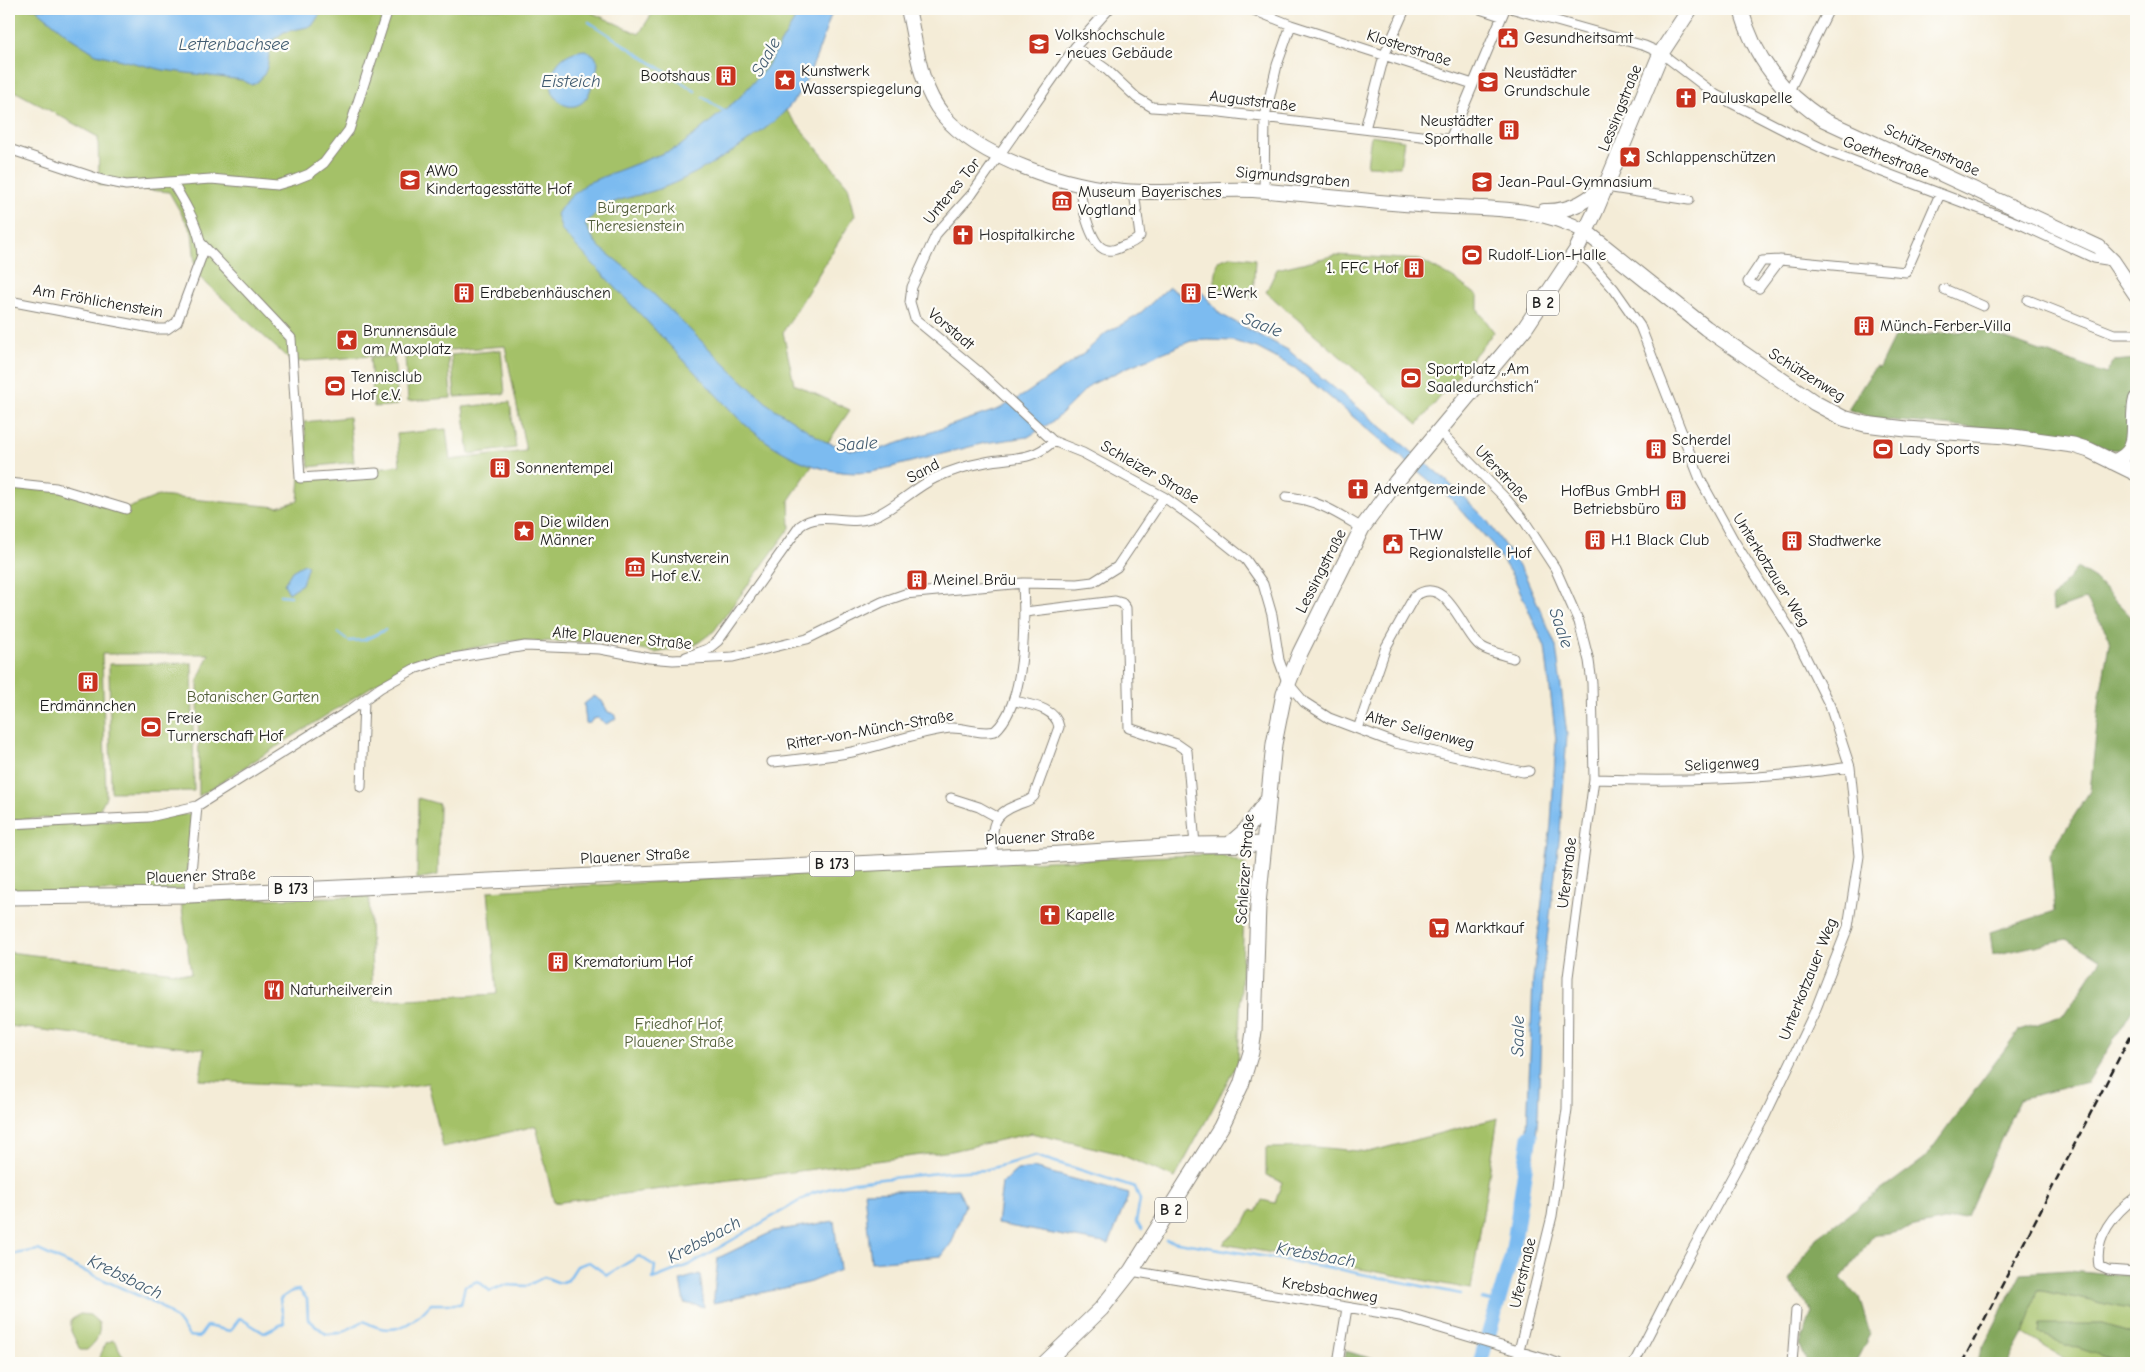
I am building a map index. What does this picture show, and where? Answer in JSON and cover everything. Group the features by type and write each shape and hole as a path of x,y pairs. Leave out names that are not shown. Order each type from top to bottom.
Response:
{"main road":[{"name":"Lessingstraße","path":"1288,682 1330,591 1362,528 1396,482 1530,323 1576,251 1608,182 1661,53 1690,9"},
{"name":"Schützenweg","path":"1586,232 1725,342 1820,406 1843,418 1865,424 1906,429 2006,436 2059,443 2089,450 2136,473"},
{"name":"Schleizer Straße","path":"1045,1363 1101,1309 1131,1271 1221,1127 1245,1073 1251,1052 1255,1016 1258,904 1267,800 1277,726 1288,682"},
{"path":"1230,844 1245,831 1267,800"},
{"name":"Plauener Straße","path":"9,897 189,895 992,857 1195,845 1263,844"}],"street":[{"path":"9,148 102,180 126,185 211,179 278,184 309,174 324,163 349,130 388,9"},
{"name":"Sigmundsgraben","path":"908,9 920,71 932,99 944,116 961,133 977,145 999,156 1081,184 1110,190 1134,192 1211,189 1264,191 1423,206 1525,211 1553,217 1586,232"},
{"name":"Unteres Tor","path":"930,245 944,223 957,212 999,156 1075,47 1109,9"},
{"name":"Klosterstraße","path":"1251,9 1291,25 1473,84"},
{"path":"1365,129 1384,56 1405,9"},
{"path":"1473,84 1503,12 1480,9"},
{"name":"Goethestraße","path":"1514,9 1645,46 1661,53 1692,79 1738,108 1830,152 2020,224 2094,258 2113,261"},
{"name":"Schützenstraße","path":"1741,9 1760,58 1788,93 1824,120 2099,247 2113,261 2136,295"},
{"path":"1788,93 1829,9"},
{"path":"1264,191 1264,117 1275,72 1291,25"},
{"name":"Auguststraße","path":"1075,47 1106,70 1137,98 1152,107 1198,109 1449,138 1473,84"},
{"name":"Am Fröhlichenstein","path":"9,301 156,329 167,329 177,322 183,312 202,255 202,243 193,217 172,182"},
{"path":"1525,211 1548,211 1578,205 1608,182 1689,200"},
{"path":"1081,184 1081,200 1096,243 1105,250 1120,248 1133,242 1140,236 1141,232 1134,192"},
{"path":"1780,260 1906,272 1940,194"},
{"path":"202,243 292,338 300,478 376,473"},
{"name":"Vorstadt","path":"930,245 912,287 910,302 915,319 1004,394 1050,438"},
{"name":"Unterkotzauer Weg","path":"1576,251 1591,263 1614,288 1640,326 1700,479 1734,541 1796,638 1830,706 1850,767 1859,856 1848,927 1815,1011 1764,1118 1688,1258 1634,1363"},
{"path":"1944,289 1983,306"},
{"path":"2028,300 2114,334 2136,334"},
{"path":"2112,462 2127,456 2132,448 2136,399"},
{"name":"Uferstraße","path":"1435,436 1486,478 1525,522 1554,568 1579,622 1589,660 1592,683 1594,779 1568,977 1567,1109 1552,1216 1516,1363"},
{"name":"Schleizer Straße","path":"1050,438 1164,497 1196,520 1255,571 1268,599 1275,646 1288,682"},
{"name":"Sand","path":"673,660 692,656 708,648 718,640 800,526 807,520 855,521 870,518 884,512 935,478 986,462 1030,456 1042,451 1050,438"},
{"path":"9,483 56,488 126,509"},
{"name":"Alte Plauener Straße","path":"9,824 149,817 197,806 414,669 435,662 525,646 600,649 649,658 673,660 733,657 807,640 882,602 905,594 1023,583 1077,584 1093,582 1117,567 1164,497"},
{"path":"1286,497 1302,498 1320,504 1362,528"},
{"path":"992,857 994,823 997,816 1034,796 1059,727 1055,716 1049,712 1015,701 1025,612 1023,583"},
{"path":"1358,729 1386,647 1414,597 1420,591 1428,589 1441,594 1478,644 1514,658"},
{"path":"1025,612 1115,601 1122,603 1126,608 1129,728 1178,744 1187,751 1195,845"},
{"name":"Alter Seligenweg","path":"1288,682 1304,702 1318,711 1358,729 1396,743 1529,772"},
{"path":"361,787 364,700"},
{"name":"Ritter-von-Münch-Straße","path":"772,762 854,751 893,740 949,728 963,728 988,733 1000,726 1015,701"},
{"name":"Seligenweg","path":"1594,779 1671,782 1747,779 1850,767"},
{"path":"951,798 979,807 997,816"},
{"path":"189,895 197,806"},
{"path":"2136,1197 2120,1209 2108,1225 2099,1242 2097,1255 2100,1266 2108,1270 2136,1272"},
{"name":"Krebsbachweg","path":"1131,1271 1400,1316 1463,1333 1558,1363"},
{"path":"1338,1363 1347,1308"},
{"path":"1792,1363 1796,1310"}],"green space":[{"name":"Bürgerpark Theresienstein","path":"9,9 584,9 639,34 655,9 795,9 796,17 786,111 848,186 855,215 783,332 794,384 850,410 789,500 790,528 714,631 695,645 655,653 613,642 511,641 430,656 377,683 199,796 198,680 209,654 102,654 106,797 96,816 9,820 9,483 56,488 126,509 158,496 278,507 298,501 300,478 400,465 397,434 446,429 450,460 526,451 505,346 292,362 196,274 192,232 169,192 99,185 98,137 9,88"},
{"path":"1371,135 1404,140 1400,167 1367,166"},
{"name":"Sportplatz „Am Saaledurchstich“","path":"1336,255 1420,260 1453,278 1478,296 1478,310 1494,332 1418,424 1266,292 1277,269"},
{"path":"1232,256 1255,259 1253,299 1214,286 1218,261"},
{"path":"1981,330 2106,374 2114,361 2136,359 2136,390 2131,397 2129,440 2123,450 2105,449 2068,436 1875,419 1848,409 1875,367 1879,368 1897,331 1907,336"},
{"path":"501,350 505,394 455,397 451,355"},
{"path":"448,354 451,398 408,401 405,357"},
{"path":"394,356 398,405 374,407 370,358"},
{"path":"510,402 516,448 469,454 463,407"},
{"path":"349,417 354,462 309,467 304,422"},
{"path":"2077,568 2095,579 2136,622 2136,1004 2088,1082 2019,1099 1967,1216 1873,1236 1841,1278 1859,1297 1870,1334 1855,1363 1807,1363 1800,1345 1812,1312 1789,1280 1816,1238 1925,1158 2019,1030 2064,1015 2101,960 2067,939 1993,955 1990,932 2055,911 2050,854 2090,791 2100,696 2110,638 2086,599 2053,611 2052,599"},
{"name":"Freie Turnerschaft Hof","path":"192,663 194,791 111,792 109,664"},
{"path":"418,798 439,804 438,875 417,879"},
{"path":"192,814 186,890 9,892 9,828"},
{"name":"Friedhof Hof, Plauener Straße","path":"1220,854 1246,865 1238,1062 1175,1178 1117,1153 1031,1133 952,1151 554,1203 536,1126 443,1147 428,1083 386,1090 200,1080 204,1049 9,1026 9,952 191,974 181,901 369,896 373,1001 497,994 488,891 998,863"},
{"path":"1498,1118 1471,1289 1223,1244 1244,1224 1251,1210 1256,1212 1262,1200 1275,1203 1282,1182 1266,1175 1266,1148 1315,1147 1369,1152"},
{"path":"2069,1270 2136,1276 2136,1363 2123,1363 2039,1335 2040,1324 2103,1324 2133,1333 2130,1309 2038,1290 2024,1334 2008,1363 1975,1363 2021,1273"},
{"path":"2037,1290 2130,1309 2133,1333 2103,1324 2040,1325 2039,1335 2123,1363 2072,1363 2024,1334"},
{"path":"80,1314 90,1315 99,1323 97,1338 87,1350 80,1350 71,1331 71,1320"},
{"path":"113,1340 117,1343 121,1354 127,1359 148,1363 99,1363 98,1361 106,1343"},
{"path":"1346,1351 1386,1363 1344,1363"}],"water":[{"name":"Lettenbachsee","path":"36,9 319,9 320,14 312,26 284,32 270,42 265,72 258,82 252,85 242,80 163,70 96,54 71,38"},
{"path":"801,9 833,9 816,58 805,82 792,103 782,114 768,127 712,164 662,188 611,204 593,216 585,225 597,245 632,273 769,405 824,441 851,450 881,449 999,409 1024,395 1082,355 1106,333 1137,316 1169,287 1192,303 1201,291 1220,314 1288,350 1446,480 1486,519 1525,575 1556,646 1567,735 1560,833 1543,973 1538,1116 1534,1157 1526,1156 1533,979 1551,824 1556,740 1545,647 1515,580 1491,543 1450,498 1295,368 1257,348 1233,341 1191,341 1128,367 1090,385 1055,420 1028,437 985,443 872,472 853,473 817,467 784,452 739,419 562,231 557,214 566,201 587,183 679,147 738,99 766,68"},
{"name":"Eisteich","path":"585,50 594,55 598,62 591,88 586,99 578,105 562,104 556,98 552,89 552,78 556,66 569,54"},
{"path":"304,564 308,565 302,584 289,593 284,584 292,571"},
{"path":"594,696 602,701 608,712 614,714 616,719 606,724 598,718 593,719 589,724 586,723 584,704"},
{"path":"1033,1168 1129,1194 1109,1244 997,1224 1002,1183 1017,1170"},
{"path":"958,1189 965,1205 952,1242 942,1256 871,1262 864,1192"},
{"path":"834,1221 840,1270 808,1283 713,1303 718,1258 774,1231"},
{"path":"700,1274 704,1307 684,1303 680,1280"}],"waterway":[{"path":"589,22 695,91"},
{"path":"703,97 725,112"},
{"path":"280,595 291,596"},
{"path":"349,641 364,640 385,630"},
{"path":"338,633 346,639"},
{"name":"Saale","path":"1480,1363 1512,1255 1530,1136"},
{"name":"Krebsbach","path":"9,1255 38,1250 159,1305 177,1320 189,1336 199,1337 207,1326 230,1331 240,1318 264,1333 284,1323 280,1299 292,1291 299,1290 307,1299 308,1319 326,1334 340,1333 364,1321 383,1329 401,1327 424,1312 431,1304 461,1304 465,1286 478,1281 490,1291 504,1285 527,1286 544,1277 560,1283 568,1280 577,1266 589,1262 607,1275 639,1256 655,1266 653,1279 691,1264 813,1193 854,1182 985,1170 1036,1156 1135,1187 1140,1200 1136,1222 1142,1229"},
{"name":"Krebsbach","path":"1166,1240 1337,1269 1461,1294"},
{"name":"Krebsbach","path":"1482,1299 1498,1303"}],"railway":[{"path":"1962,1363 2136,1025"}],"place":[{"name":"Gesundheitsamt","path":"1508,38"},
{"name":"Volkshochschule - neues Gebäude","path":"1039,44"},
{"name":"Bootshaus","path":"726,76"},
{"name":"Kunstwerk Wasserspiegelung","path":"785,80"},
{"name":"Neustädter Grundschule","path":"1488,82"},
{"name":"Pauluskapelle","path":"1686,98"},
{"name":"Neustädter Sporthalle","path":"1509,130"},
{"name":"Schlappenschützen","path":"1630,157"},
{"name":"AWO Kindertagesstätte Hof","path":"410,180"},
{"name":"Jean-Paul-Gymnasium","path":"1482,182"},
{"name":"Museum Bayerisches Vogtland","path":"1062,201"},
{"name":"Hospitalkirche","path":"963,235"},
{"name":"Rudolf-Lion-Halle","path":"1472,255"},
{"name":"1. FFC Hof","path":"1414,268"},
{"name":"Erdbebenhäuschen","path":"464,293"},
{"name":"E-Werk","path":"1191,293"},
{"name":"Münch-Ferber-Villa","path":"1864,326"},
{"name":"Brunnensäule am Maxplatz","path":"347,340"},
{"name":"Sportplatz „Am Saaledurchstich“","path":"1411,378"},
{"name":"Tennisclub Hof e.V.","path":"335,386"},
{"name":"Scherdel Brauerei","path":"1656,449"},
{"name":"Lady Sports","path":"1883,449"},
{"name":"Sonnentempel","path":"500,468"},
{"name":"Adventgemeinde","path":"1358,489"},
{"name":"HofBus GmbH Betriebsbüro","path":"1676,500"},
{"name":"Die wilden Männer","path":"524,531"},
{"name":"H.1 Black Club","path":"1595,540"},
{"name":"Stadtwerke","path":"1792,541"},
{"name":"THW Regionalstelle Hof","path":"1393,544"},
{"name":"Kunstverein Hof e.V.","path":"635,567"},
{"name":"Meinel Bräu","path":"917,580"},
{"name":"Erdmännchen","path":"88,682"},
{"name":"Freie Turnerschaft Hof","path":"151,727"},
{"name":"Kapelle","path":"1050,915"},
{"name":"Marktkauf","path":"1439,928"},
{"name":"Krematorium Hof","path":"558,962"},
{"name":"Naturheilverein","path":"274,990"}],"park label":[{"name":"Botanischer Garten","path":"253,697"}]}
